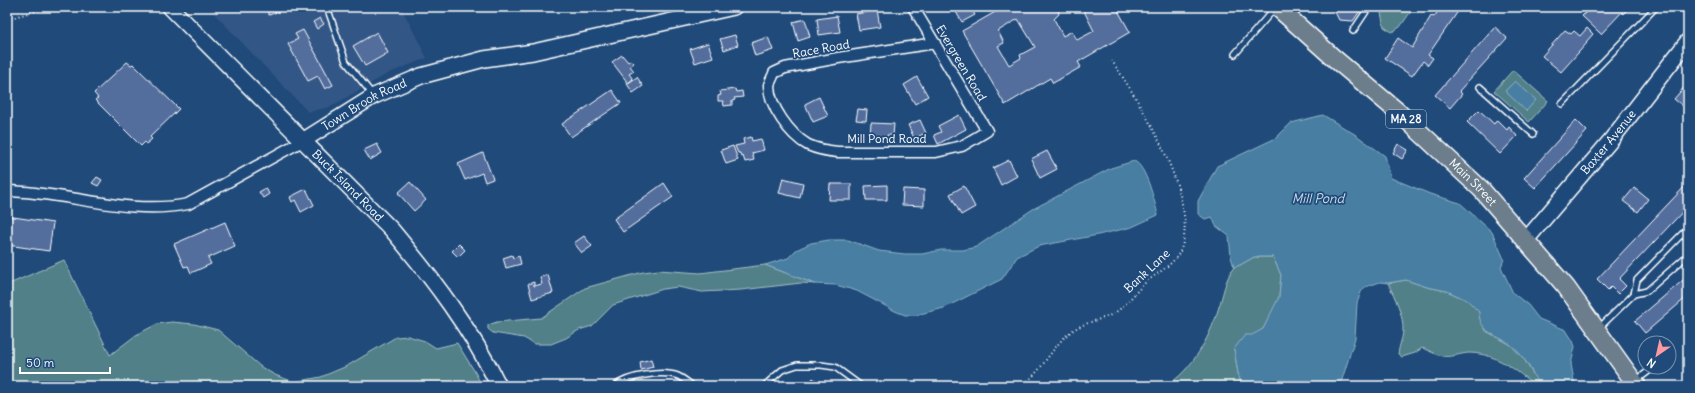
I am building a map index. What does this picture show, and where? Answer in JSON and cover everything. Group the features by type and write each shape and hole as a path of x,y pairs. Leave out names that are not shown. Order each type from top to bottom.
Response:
{"main road":[{"name":"Buck Island Road","path":"170,7 392,230 419,263 465,325 499,386"},
{"name":"Town Brook Road","path":"304,140 374,96 421,76 464,64 533,52 734,7"},
{"name":"Main Street","path":"1276,7 1398,112 1475,183 1566,287 1636,384"},
{"name":"Baxter Avenue","path":"1526,240 1611,140 1688,41"}],"street":[{"name":"Evergreen Road","path":"913,7 988,132"},
{"name":"Race Road","path":"789,129 778,113 771,96 769,84 774,73 785,68 838,58 934,44"},
{"name":"Mill Pond Road","path":"789,129 808,145 822,150 885,153 936,152 962,146 988,132"},
{"name":"Town Brook Road","path":"7,191 45,193 142,208 172,207 188,204 304,140"}],"lane":[{"path":"327,7 346,62 374,96"},
{"path":"1235,54 1276,7"},
{"path":"1353,31 1369,7"},
{"path":"1562,104 1656,7"},
{"path":"1480,87 1533,134"},
{"path":"1634,294 1637,280 1688,228"},
{"path":"1598,330 1634,294 1647,291 1688,255"},
{"path":"764,386 782,370 797,365 820,365 835,367 861,386"},
{"path":"615,386 623,380 664,373 679,376 693,386"},
{"path":"1636,384 1646,375"}],"path":[{"path":"7,19 50,7"},
{"name":"Bank Lane","path":"1021,386 1038,372 1060,342 1072,331 1088,322 1116,312 1145,283 1172,262 1181,250 1185,235 1184,212 1177,181 1145,114 1112,61"}],"shaded area":[{"path":"208,7 401,7 427,58 389,73 330,107 308,112"}],"green space":[{"path":"1382,7 1414,7 1400,27 1392,32 1384,27 1381,13"},
{"path":"1513,70 1548,101 1529,122 1494,91"},
{"path":"1254,257 1273,257 1281,275 1279,297 1273,312 1263,329 1234,349 1242,386 1166,386 1192,363 1204,343 1210,332 1220,305 1226,282 1234,267"},
{"path":"64,260 110,355 136,335 157,324 172,322 194,324 218,330 261,367 275,375 294,382 321,377 347,366 396,337 408,336 425,341 436,348 457,343 482,386 7,386 7,285"},
{"path":"765,265 815,284 801,283 741,290 702,292 678,287 663,289 613,305 592,326 579,330 566,338 551,344 534,344 524,338 493,333 488,329 488,325 497,322 541,318 585,288 643,272 659,270 700,273"},
{"path":"1406,280 1427,287 1447,291 1467,300 1479,312 1486,331 1511,345 1524,359 1540,386 1536,386 1506,364 1489,356 1467,353 1445,356 1437,355 1422,348 1415,353 1402,357 1398,354 1403,326 1398,307 1388,283"}],"water":[{"path":"1515,81 1536,100 1526,111 1505,91"},
{"name":"Mill Pond","path":"1323,115 1356,135 1385,156 1391,178 1430,194 1460,203 1492,232 1504,259 1501,267 1513,293 1528,305 1539,319 1566,330 1573,341 1575,347 1571,364 1574,381 1578,386 1540,386 1516,349 1490,333 1482,325 1479,312 1467,300 1447,291 1427,287 1406,280 1388,283 1380,282 1365,287 1361,292 1357,303 1355,338 1340,386 1242,386 1234,349 1245,335 1252,335 1263,329 1279,297 1281,275 1273,257 1254,257 1234,267 1231,257 1229,236 1216,226 1212,217 1205,219 1198,214 1198,201 1217,166 1276,138 1291,123"},
{"path":"1134,161 1142,169 1146,177 1158,215 1132,227 1039,246 1017,257 1002,279 944,308 916,315 905,315 857,291 836,285 815,284 765,265 788,258 796,250 811,243 829,240 848,240 879,251 905,254 922,254 941,250 963,250 976,247 1033,209 1111,168"}],"building":[{"path":"265,7 290,7 269,15"},
{"path":"953,7 970,7 975,15 962,22"},
{"path":"1004,7 1058,7 1059,14 1054,19 1063,36 1072,31 1077,40 1094,31 1082,7 1116,7 1130,32 1078,62 1081,67 1053,83 1050,78 1005,105 962,31","holes":["1018,19 1035,47 1020,55 1021,58 1009,65 998,46 1004,43 998,31"]},
{"path":"1336,7 1362,8 1353,21 1339,20 1334,10"},
{"path":"1441,7 1461,7 1428,55 1433,58 1428,65 1423,61 1412,76 1385,58 1398,38 1412,48 1431,16 1434,17"},
{"path":"1591,7 1630,7 1623,14 1622,12 1601,34 1582,16"},
{"path":"877,10 880,27 859,30 856,14"},
{"path":"837,16 840,32 819,35 817,19"},
{"path":"320,18 324,24 317,29 313,22"},
{"path":"805,19 810,37 798,41 793,22"},
{"path":"1495,27 1507,38 1459,91 1462,94 1450,108 1435,95"},
{"path":"1587,28 1593,34 1586,42 1587,43 1561,72 1542,56 1565,30 1571,34 1574,31 1580,36"},
{"path":"303,30 333,85 325,89 318,76 308,81 288,44 298,39 295,34"},
{"path":"377,32 388,53 365,66 353,46"},
{"path":"735,35 738,45 724,50 720,39"},
{"path":"768,37 773,50 755,56 751,43"},
{"path":"708,43 713,57 695,63 690,49"},
{"path":"622,55 628,62 631,60 634,63 630,66 634,71 629,74 633,79 628,83 612,62"},
{"path":"127,62 131,65 133,64 179,109 150,137 152,139 146,144 145,142 141,146 95,100 98,98 94,93"},
{"path":"637,77 643,86 633,93 627,84"},
{"path":"917,77 928,96 915,104 904,85"},
{"path":"1686,85 1688,86 1687,109 1674,99"},
{"path":"735,89 736,92 742,91 743,97 734,98 735,100 732,101 732,105 724,106 723,101 718,101 718,96 721,95 720,91"},
{"path":"612,90 621,103 571,137 562,124"},
{"path":"819,97 828,116 813,122 805,104"},
{"path":"858,109 867,110 866,121 856,120"},
{"path":"1479,110 1494,124 1497,120 1507,130 1509,127 1517,136 1500,154 1467,122"},
{"path":"959,115 966,129 938,144 934,135 941,132 938,126"},
{"path":"920,120 926,133 914,138 908,125"},
{"path":"1576,120 1587,131 1535,188 1524,178"},
{"path":"871,123 894,124 893,135 887,135 887,137 870,137"},
{"path":"751,137 752,141 761,139 764,150 752,153 754,160 745,162 743,156 741,157 735,146 744,144 743,139"},
{"path":"377,144 382,153 370,160 364,150"},
{"path":"1398,144 1408,150 1402,159 1393,153"},
{"path":"733,146 738,160 726,164 721,150"},
{"path":"1047,151 1057,169 1040,178 1031,159"},
{"path":"483,153 493,179 485,182 482,173 465,180 458,164"},
{"path":"1009,160 1017,176 1001,185 993,168"},
{"path":"97,177 102,180 98,186 92,183"},
{"path":"783,178 803,183 800,198 779,193"},
{"path":"410,182 426,200 414,211 398,193"},
{"path":"664,183 673,197 623,232 614,219"},
{"path":"1688,183 1688,206 1619,279 1626,286 1618,294 1611,287 1608,290 1597,279"},
{"path":"830,184 851,184 851,200 829,200"},
{"path":"887,185 887,200 866,200 865,186"},
{"path":"964,186 975,207 961,215 950,194"},
{"path":"266,188 269,194 263,198 259,192"},
{"path":"1634,188 1648,199 1638,212 1623,201"},
{"path":"306,189 314,205 301,212 295,200 292,202 290,197"},
{"path":"903,189 924,190 924,206 902,205"},
{"path":"7,216 53,223 49,251 7,245"},
{"path":"225,222 235,246 208,258 211,264 191,273 188,266 184,267 174,244"},
{"path":"584,236 592,246 582,253 574,243"},
{"path":"459,244 465,250 458,257 452,251"},
{"path":"512,255 513,258 519,256 521,264 506,268 503,258"},
{"path":"548,275 553,293 532,299 528,284 534,282 534,286 542,284 540,277"},
{"path":"1688,276 1688,296 1645,333 1635,321"},
{"path":"651,359 653,367 641,370 640,362"},
{"path":"813,378 823,386 806,386"}]}
